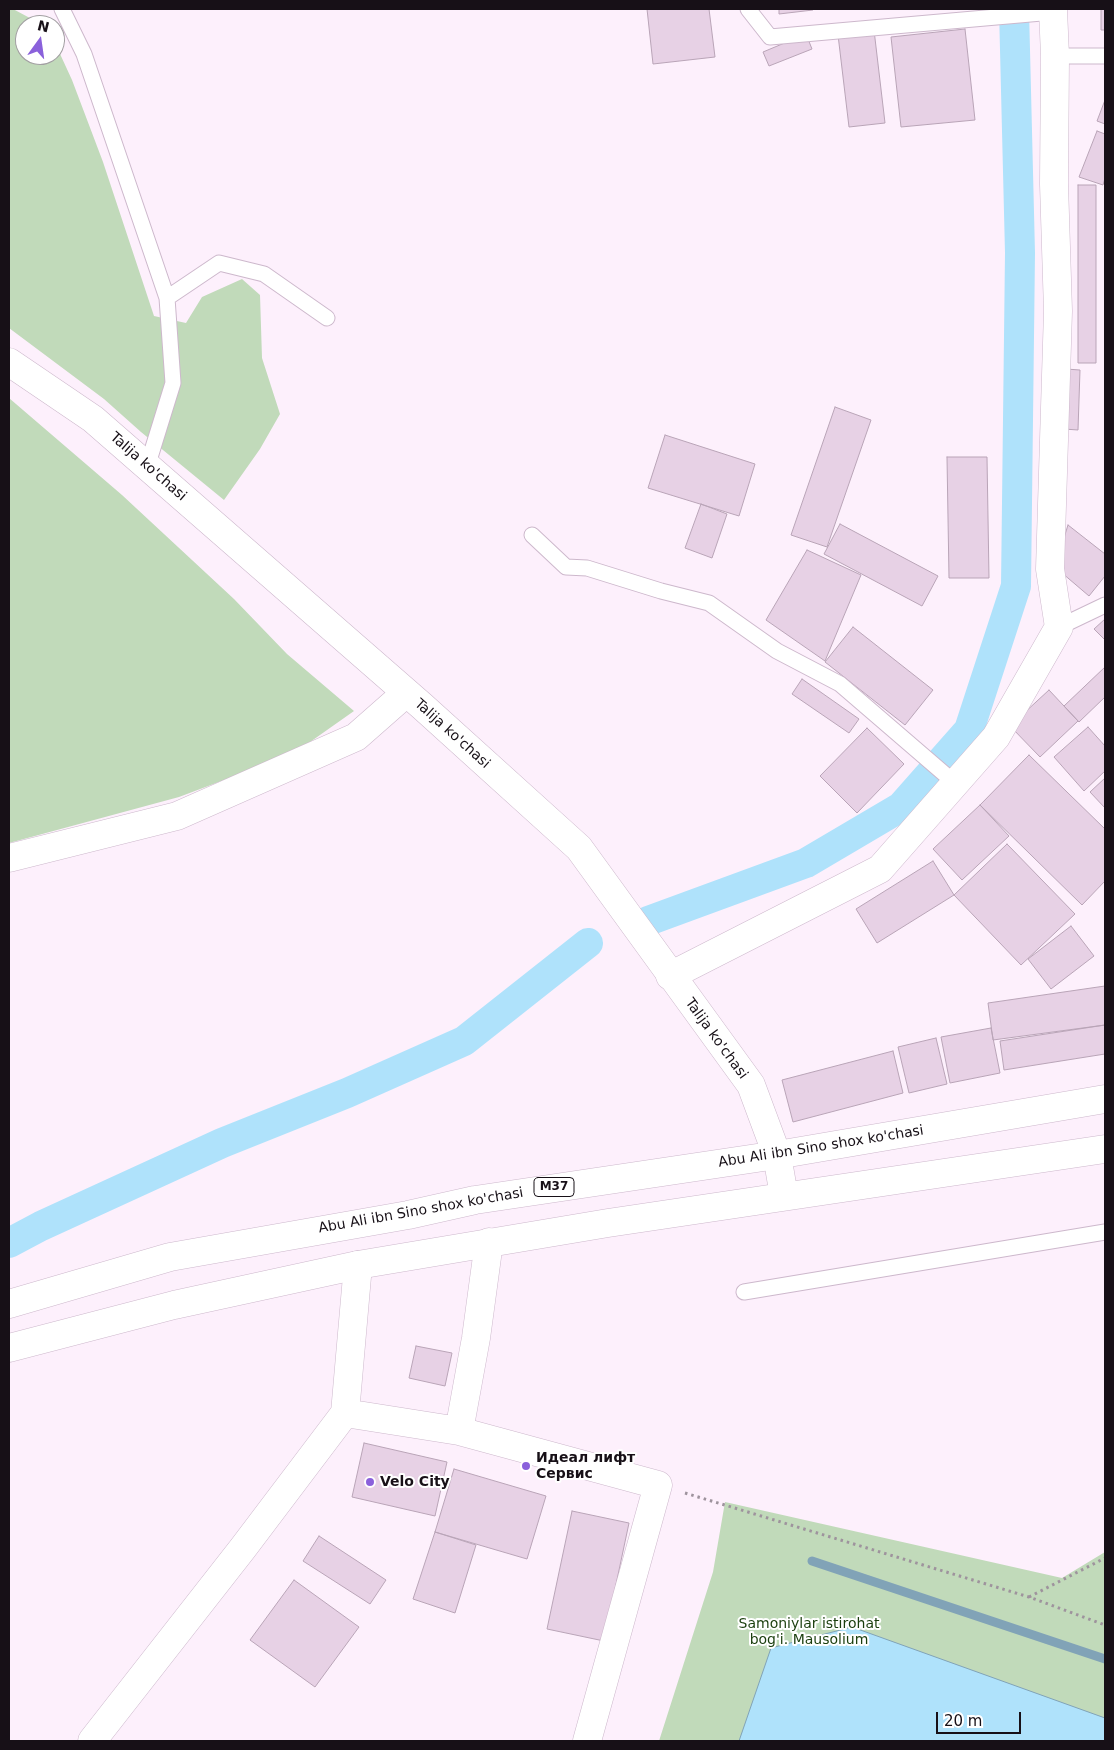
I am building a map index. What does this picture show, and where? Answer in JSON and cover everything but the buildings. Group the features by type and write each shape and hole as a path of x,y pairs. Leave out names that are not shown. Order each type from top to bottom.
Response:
{"street":[{"path":"670,976 880,869 996,737 1059,627 1050,568 1058,311 1054,184 1055,56 1053,10"},
{"name":"Talija ko'chasi","path":"9,362 93,420 406,693 579,848 670,976 751,1085 777,1155 784,1196"},
{"path":"9,858 177,816 356,737 406,693"},
{"name":"Abu Ali ibn Sino shox ko'chasi","path":"9,1304 170,1256 408,1215 475,1200 558,1186 777,1155 1105,1099"},
{"path":"9,1348 174,1304 358,1265 488,1242 784,1196 1105,1149"},
{"path":"408,1215 416,1255"},
{"path":"458,1431 476,1338 488,1242"},
{"path":"92,1741 243,1548 345,1413 358,1265"},
{"path":"345,1413 458,1431 658,1485 586,1741"}],"lane":[{"path":"62,9 84,54 167,298 173,383 147,467"},
{"path":"748,9 770,37 1053,10"},
{"path":"1055,56 1105,56"},
{"path":"167,298 219,263 264,274 327,318"},
{"path":"532,535 566,567 587,568 660,591 708,602 778,651 840,684 955,783"},
{"path":"1059,627 1105,605"},
{"path":"744,1292 1105,1232"}],"path":[{"path":"658,1485 1029,1598 1105,1625"},
{"path":"1029,1598 1105,1558"}],"green space":[{"path":"9,9 13,9 24,15 15,15 15,65 65,65 72,80 103,162 154,316 186,323 202,297 242,279 260,295 262,358 280,414 260,449 224,500 104,399 9,328"},
{"path":"9,398 122,495 234,599 287,654 354,711 293,754 179,797 9,843"},
{"name":"Samoniylar istirohat bog'i. Mausolium","path":"725,1502 1062,1578 1105,1552 1105,1741 659,1741 713,1572"}],"water":[{"path":"852,1627 1105,1718 1105,1741 739,1741 771,1648"}],"waterway":[{"path":"648,921 806,863 901,807 969,730 1016,586 1020,253 1014,9"},
{"path":"9,1243 41,1226 222,1143 347,1093 464,1041 588,943"},
{"path":"812,1561 1105,1659"}],"place":[{"name":"Идеал лифт Сервис","path":"526,1466"},
{"name":"Velo City","path":"370,1482"}]}
